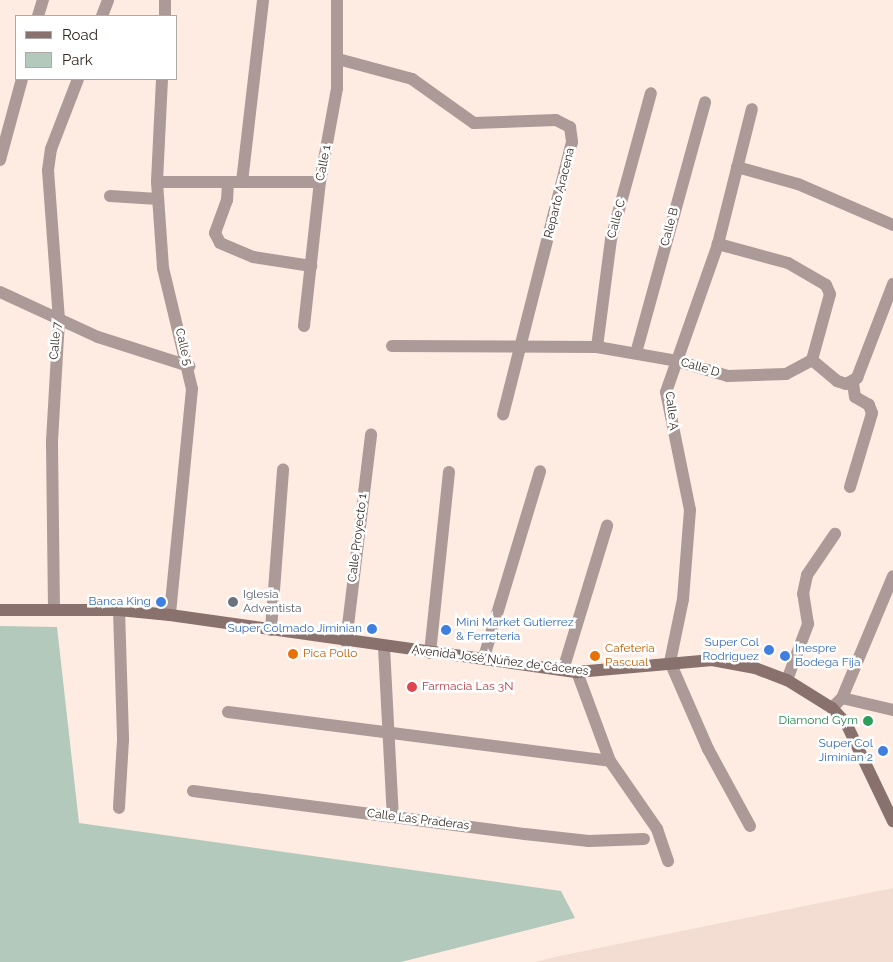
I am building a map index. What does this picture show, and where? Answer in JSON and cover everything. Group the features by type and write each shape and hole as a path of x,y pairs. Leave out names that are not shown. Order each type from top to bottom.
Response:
{"main road":[{"name":"Avenida José Núñez de Cáceres","path":"0,610 119,610 430,653 484,657 577,672 670,662 712,660 787,680 832,708 857,738 893,821"}],"street":[{"path":"38,15 43,0"},
{"path":"102,15 108,0"},
{"path":"165,15 166,0"},
{"path":"242,182 262,0"},
{"name":"Calle 1","path":"304,326 320,182 338,59 337,0"},
{"name":"Reparto Aracena","path":"338,59 412,79 474,123 556,120 570,127 572,142 503,414"},
{"path":"0,160 22,80"},
{"name":"Calle 7","path":"54,609 52,441 59,320 48,170 51,149 78,80"},
{"name":"Calle 5","path":"162,80 157,182 163,268 188,366 192,390 170,616"},
{"name":"Calle C","path":"597,347 611,239 651,93"},
{"name":"Calle B","path":"636,353 705,102"},
{"name":"Calle A","path":"670,662 683,599 689,527 685,481 666,392 718,244 752,109"},
{"path":"737,167 798,184 893,225"},
{"path":"157,182 320,182"},
{"path":"228,182 227,200 215,233 220,243 253,257 311,266"},
{"path":"110,196 158,199"},
{"path":"718,244 788,263 826,285 830,294 812,360 837,381 853,383"},
{"path":"850,487 872,413 869,404 855,397 853,383 893,284"},
{"path":"0,292 59,320 188,366"},
{"name":"Calle D","path":"392,346 521,349 597,347 677,361 728,376 786,374 812,360"},
{"name":"Calle Proyecto 1","path":"346,642 370,434"},
{"path":"271,630 283,469"},
{"path":"484,657 540,471"},
{"path":"430,653 449,472"},
{"path":"563,670 607,526"},
{"path":"787,680 808,624 803,594 807,576 835,534"},
{"path":"832,708 842,698 893,576"},
{"path":"119,610 123,740 119,808"},
{"path":"384,647 387,732 393,816"},
{"path":"670,662 708,749 750,826"},
{"path":"577,672 610,762 657,829 668,862"},
{"path":"842,698 893,710"},
{"path":"228,712 610,762"},
{"name":"Calle Las Praderas","path":"193,792 589,841 644,839"}],"shaded area":[{"path":"893,888 893,962 535,962 555,957"}],"green space":[{"path":"0,626 57,627 79,823 561,891 575,918 401,962 0,962"}],"place":[{"name":"Banca King","path":"161,602"},
{"name":"Iglesia Adventista","path":"233,602"},
{"name":"Super Colmado Jiminian","path":"372,629"},
{"name":"Mini Market Gutierrez & Ferreteria","path":"446,630"},
{"name":"Super Col Rodriguez","path":"769,650"},
{"name":"Pica Pollo","path":"293,654"},
{"name":"Cafeteria Pascual","path":"595,656"},
{"name":"Inespre Bodega Fija","path":"785,656"},
{"name":"Farmacia Las 3N","path":"412,687"},
{"name":"Diamond Gym","path":"868,721"},
{"name":"Super Col Jiminian 2","path":"883,751"}]}
